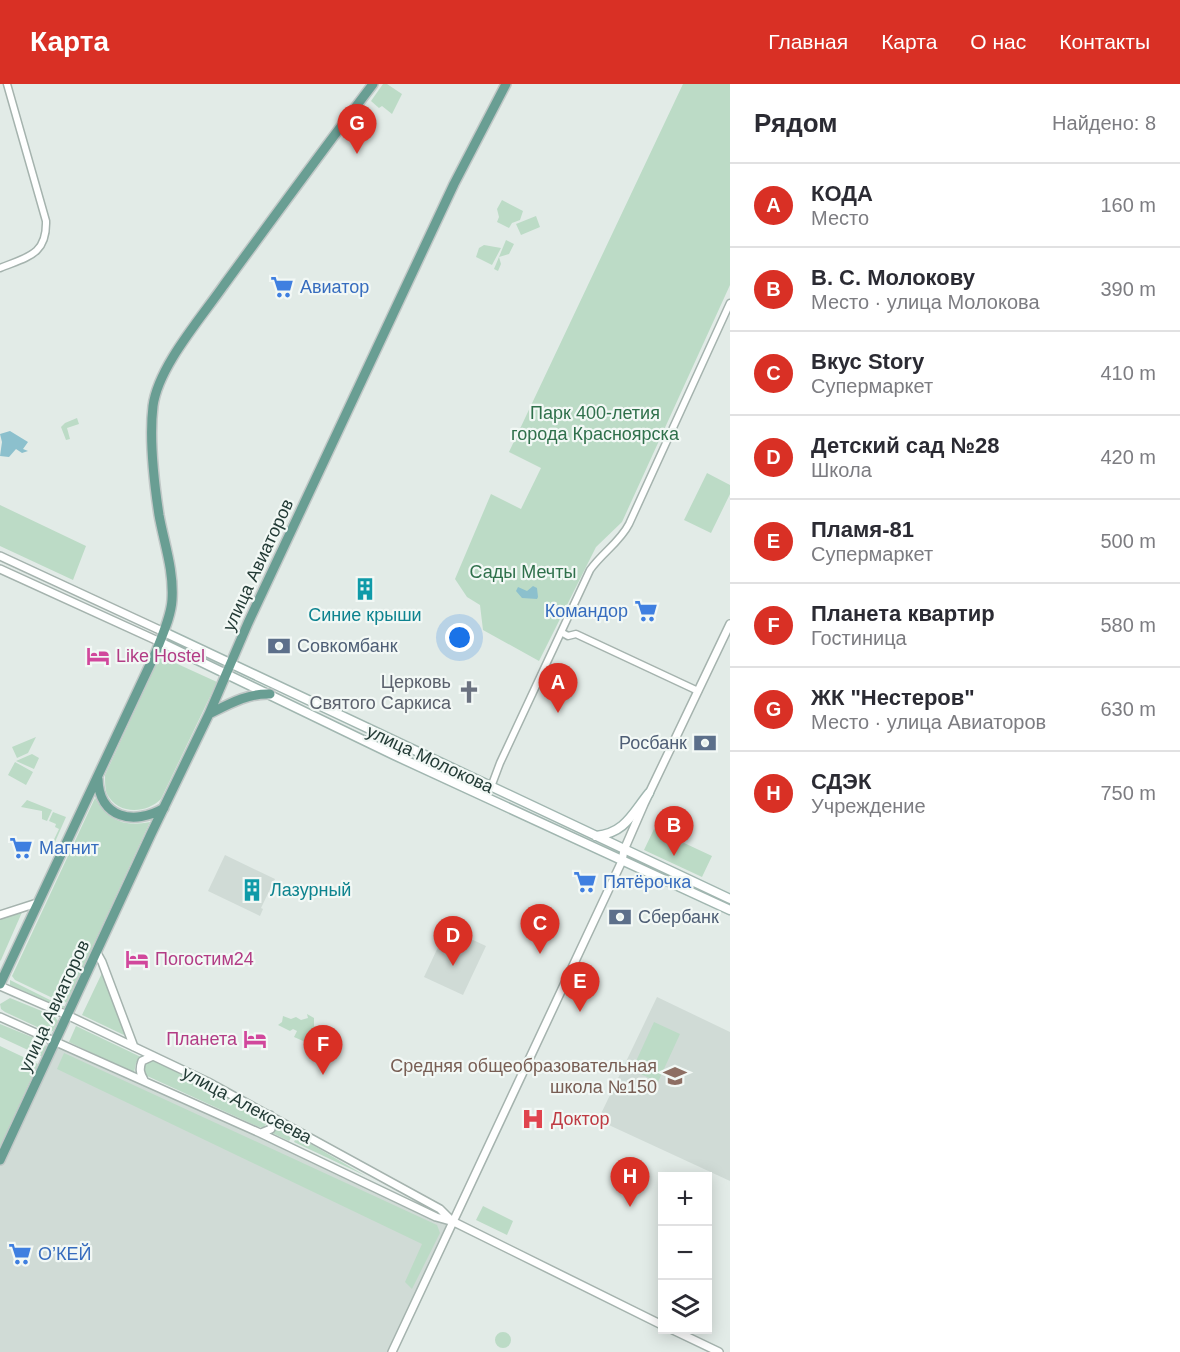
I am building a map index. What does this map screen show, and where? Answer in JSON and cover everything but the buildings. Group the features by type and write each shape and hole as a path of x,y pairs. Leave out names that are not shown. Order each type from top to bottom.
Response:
{"main road":[{"path":"0,985 160,642 172,603 172,574 159,514 152,425 153,404 161,378 247,254 373,84"},
{"name":"улица Авиаторов","path":"0,1160 454,184 506,84"},
{"name":"улица Молокова","path":"164,632 730,899"},
{"name":"улица Молокова","path":"160,642 394,755 730,910"},
{"path":"209,714 247,697 270,694"},
{"path":"98,777 102,796 108,807 118,814 129,819 144,818 165,808"},
{"path":"595,836 610,834 620,829 649,793"}],"street":[{"path":"0,268 33,255 44,241 47,230 7,84"},
{"path":"491,787 590,570 602,553 625,532 730,303"},
{"name":"улица Молокова","path":"0,556 164,632"},
{"name":"улица Молокова","path":"0,569 160,642"},
{"path":"392,1352 622,861 624,850 649,793 730,624"},
{"path":"561,632 568,636 576,634 698,691"},
{"path":"0,915 37,903"},
{"path":"97,953 134,1047"},
{"name":"улица Алексеева","path":"0,985 153,1056 270,1115 440,1209 454,1222"},
{"name":"улица Алексеева","path":"0,1017 261,1133 428,1213 454,1222 658,1322"},
{"path":"145,1082 139,1069 140,1064 153,1056"},
{"path":"261,1133 271,1129 270,1115"},
{"path":"683,1334 719,1352"}],"shaded area":[{"path":"225,855 275,879 261,908 263,909 260,916 208,891"},
{"path":"447,928 486,946 463,995 424,977"},
{"name":"Средняя общеобразовательная школа №150","path":"657,997 730,1032 730,1181 598,1120"},
{"path":"54,1041 454,1222 392,1352 0,1352 0,1160"}],"green space":[{"path":"383,84 387,84 402,94 392,114 371,101"},
{"name":"Парк 400-летия города Красноярска","path":"683,84 730,84 730,285 622,522 596,547 539,661 483,630 480,605 467,597 455,579 491,494 521,509 541,468 509,452"},
{"path":"502,200 523,211 520,220 512,223 509,228 497,222 499,217 497,209"},
{"path":"536,216 540,227 521,235 516,224"},
{"path":"506,240 514,244 509,254 499,257 501,264 498,271 494,269"},
{"path":"484,245 501,248 492,265 476,257 479,248"},
{"path":"77,418 79,424 67,428 70,439 66,440 61,427"},
{"path":"707,473 730,485 730,494 711,533 684,520"},
{"path":"0,505 86,546 73,580 0,546"},
{"path":"160,656 217,682 161,799 148,808 125,809 112,801 107,794 105,775"},
{"path":"36,737 28,753 17,758 12,747"},
{"path":"32,754 39,758 34,769 16,761"},
{"path":"15,762 33,772 26,785 8,775"},
{"path":"95,798 106,812 118,820 132,824 150,822 67,1002 63,1003 15,980 12,976"},
{"path":"27,800 52,810 47,821 42,819 42,811 21,807"},
{"path":"53,812 66,817 51,851 49,850 59,829 55,827 56,824 49,821"},
{"path":"654,829 712,856 702,877 644,850"},
{"path":"23,910 1,960 0,961 0,919"},
{"path":"102,973 126,1036 82,1015"},
{"path":"10,980 66,1008 63,1009 10,985"},
{"path":"10,998 54,1016 58,1021 53,1031 48,1032 1,1009 0,1004"},
{"path":"307,1014 314,1018 314,1026 322,1028 329,1037 324,1047 320,1046 317,1038 313,1036 310,1044 294,1037 297,1031 293,1029 290,1031 278,1025 282,1022 283,1016 291,1019 296,1017 301,1020 308,1018"},
{"path":"654,1022 680,1034 658,1082 632,1070"},
{"path":"0,1024 44,1042 47,1049 43,1057 0,1037"},
{"path":"76,1026 141,1057 136,1063 134,1073 69,1042"},
{"path":"0,1046 38,1064 0,1147"},
{"path":"64,1053 437,1225 440,1233 412,1289 405,1282 422,1244 57,1069"},
{"path":"151,1060 204,1084 268,1121 264,1127 259,1127 145,1075 142,1065"},
{"path":"274,1123 293,1134 289,1141 270,1132"},
{"path":"297,1136 366,1176 294,1142"},
{"path":"483,1206 513,1221 507,1235 476,1220"},
{"path":"503,1332 509,1334 511,1340 509,1346 503,1348 497,1346 495,1340 497,1334"}],"water":[{"path":"10,431 28,442 23,449 28,451 22,453 16,449 9,457 0,456 2,442 0,434"},
{"path":"533,586 537,588 537,599 522,598 516,591 518,587 527,591"}],"place":[{"name":"ЖК \"Нестеров\"","path":"357,154"},
{"name":"Авиатор","path":"282,287"},
{"name":"Синие крыши","path":"365,589"},
{"name":"Командор","path":"646,611"},
{"name":"Совкомбанк","path":"279,646"},
{"name":"Like Hostel","path":"98,656"},
{"name":"Церковь Святого Саркиса","path":"469,692"},
{"name":"КОДА","path":"558,713"},
{"name":"Росбанк","path":"705,743"},
{"name":"Магнит","path":"21,848"},
{"name":"В. С. Молокову","path":"674,856"},
{"name":"Пятёрочка","path":"585,882"},
{"name":"Лазурный","path":"252,890"},
{"name":"Сбербанк","path":"620,917"},
{"name":"Вкус Story","path":"540,954"},
{"name":"Погостим24","path":"137,959"},
{"name":"Детский сад №28","path":"453,966"},
{"name":"Пламя-81","path":"580,1012"},
{"name":"Планета","path":"255,1039"},
{"name":"Планета квартир","path":"323,1075"},
{"name":"Средняя общеобразовательная школа №150","path":"675,1076"},
{"name":"Доктор","path":"533,1119"},
{"name":"СДЭК","path":"630,1207"},
{"name":"О’КЕЙ","path":"20,1254"}],"park label":[{"name":"Сады Мечты","path":"523,572"}]}
